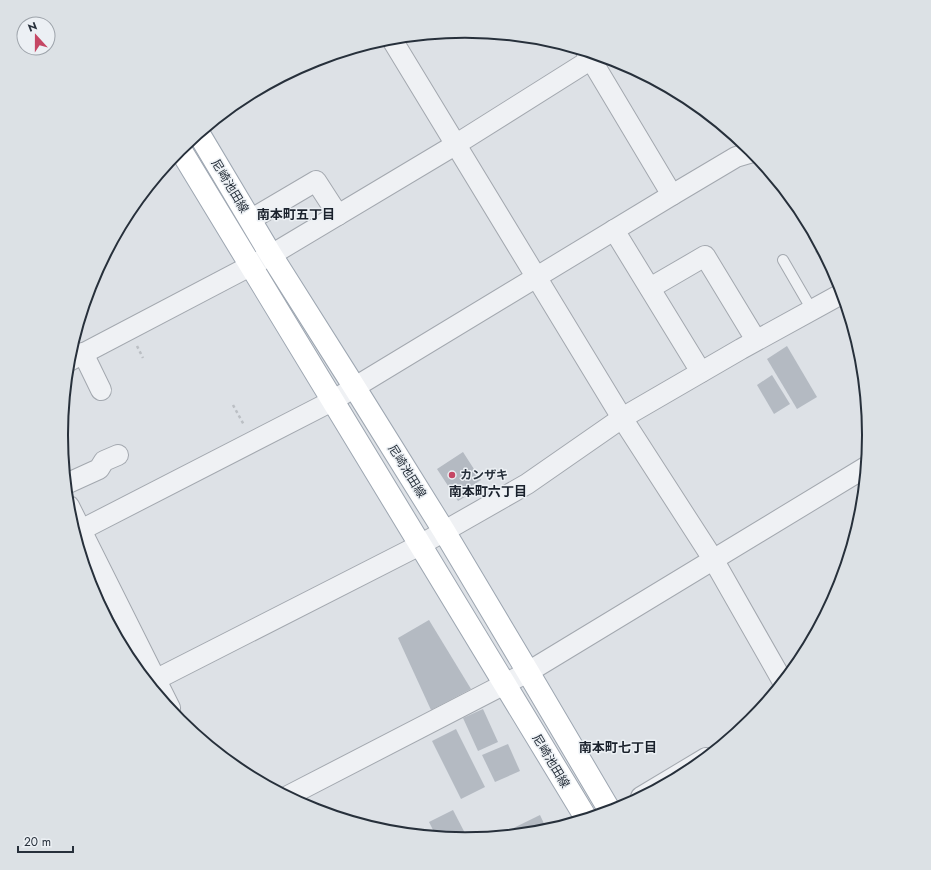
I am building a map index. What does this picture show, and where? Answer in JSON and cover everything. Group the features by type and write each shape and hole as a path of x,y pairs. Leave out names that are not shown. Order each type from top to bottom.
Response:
{"main road":[{"name":"尼崎池田線","path":"202,139 271,255 444,531 606,806"},
{"name":"尼崎池田線","path":"184,155 583,814"}],"street":[{"path":"395,45 622,418 713,559 780,677"},
{"path":"76,357 271,255 456,145 588,58"},
{"path":"595,60 672,195"},
{"path":"80,530 332,401 672,195 736,157 746,154"},
{"path":"250,220 316,181 338,215"},
{"path":"614,230 701,372"},
{"path":"650,288 705,256 756,340"},
{"path":"154,680 420,545 528,484 622,418 756,340 837,296"},
{"path":"76,357 101,390"},
{"path":"71,482 99,469 104,461 118,455"},
{"path":"294,793 528,672 861,470"},
{"path":"88,557 97,580 147,672"}],"lane":[{"path":"782,260 812,310"}],"path":[{"path":"232,405 253,441"}],"building":[{"path":"817,250 826,268 815,251"},
{"path":"787,346 817,397 797,409 767,359"},
{"path":"772,375 790,404 774,414 757,385"},
{"path":"463,452 481,480 465,490 468,495 458,501 437,469"},
{"path":"429,620 471,689 431,710 398,638"},
{"path":"483,709 498,742 478,751 463,718"},
{"path":"456,729 485,787 461,799 432,741"},
{"path":"508,744 520,771 495,782 482,755"},
{"path":"453,810 464,832 433,830 429,822"},
{"path":"540,815 544,824 517,829 510,830"}],"place":[{"name":"カンザキ","path":"452,475"}],"district":[{"name":"南本町五丁目","path":"296,214"},
{"name":"南本町六丁目","path":"488,491"},
{"name":"南本町七丁目","path":"618,747"}]}
